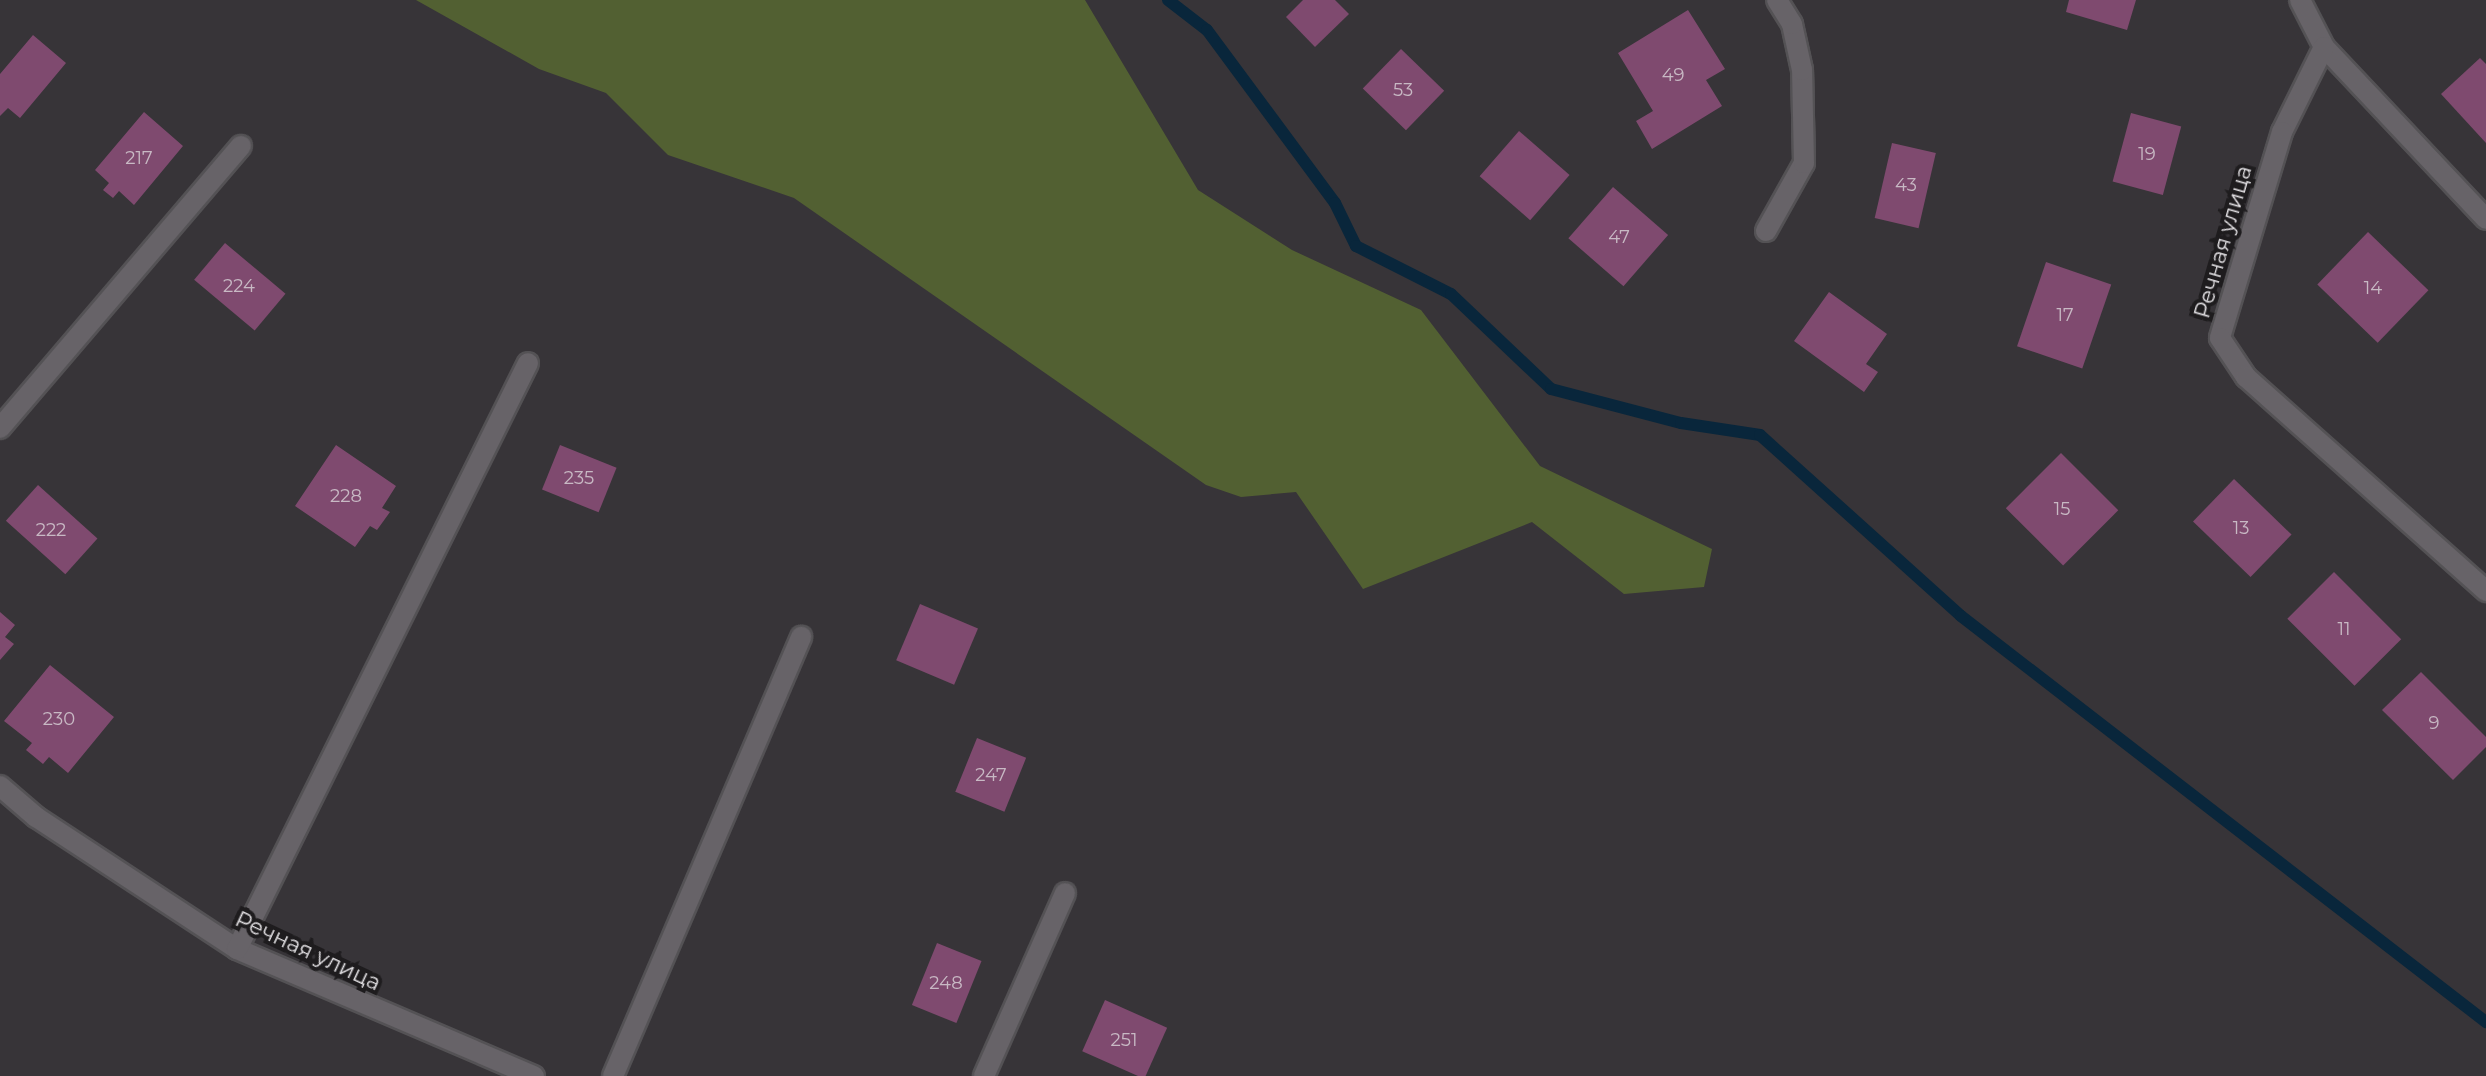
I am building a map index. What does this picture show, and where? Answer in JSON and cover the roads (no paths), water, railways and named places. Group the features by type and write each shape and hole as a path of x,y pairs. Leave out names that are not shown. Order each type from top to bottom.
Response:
{"street":[{"path":"1766,231 1804,163 1802,70 1792,24 1777,0"},
{"path":"2303,2 2324,47 2486,219"},
{"name":"Речная улица","path":"2324,47 2282,132 2220,338 2246,377 2486,591"},
{"path":"0,428 241,146"},
{"path":"237,949 528,363"},
{"path":"613,1076 801,637"},
{"name":"Речная улица","path":"0,786 36,817 237,949 534,1076"},
{"path":"984,1076 1065,893"}],"waterway":[{"path":"1168,0 1207,30 1335,203 1356,246 1451,294 1551,389 1681,423 1760,435 1961,616 2486,1022"}]}
